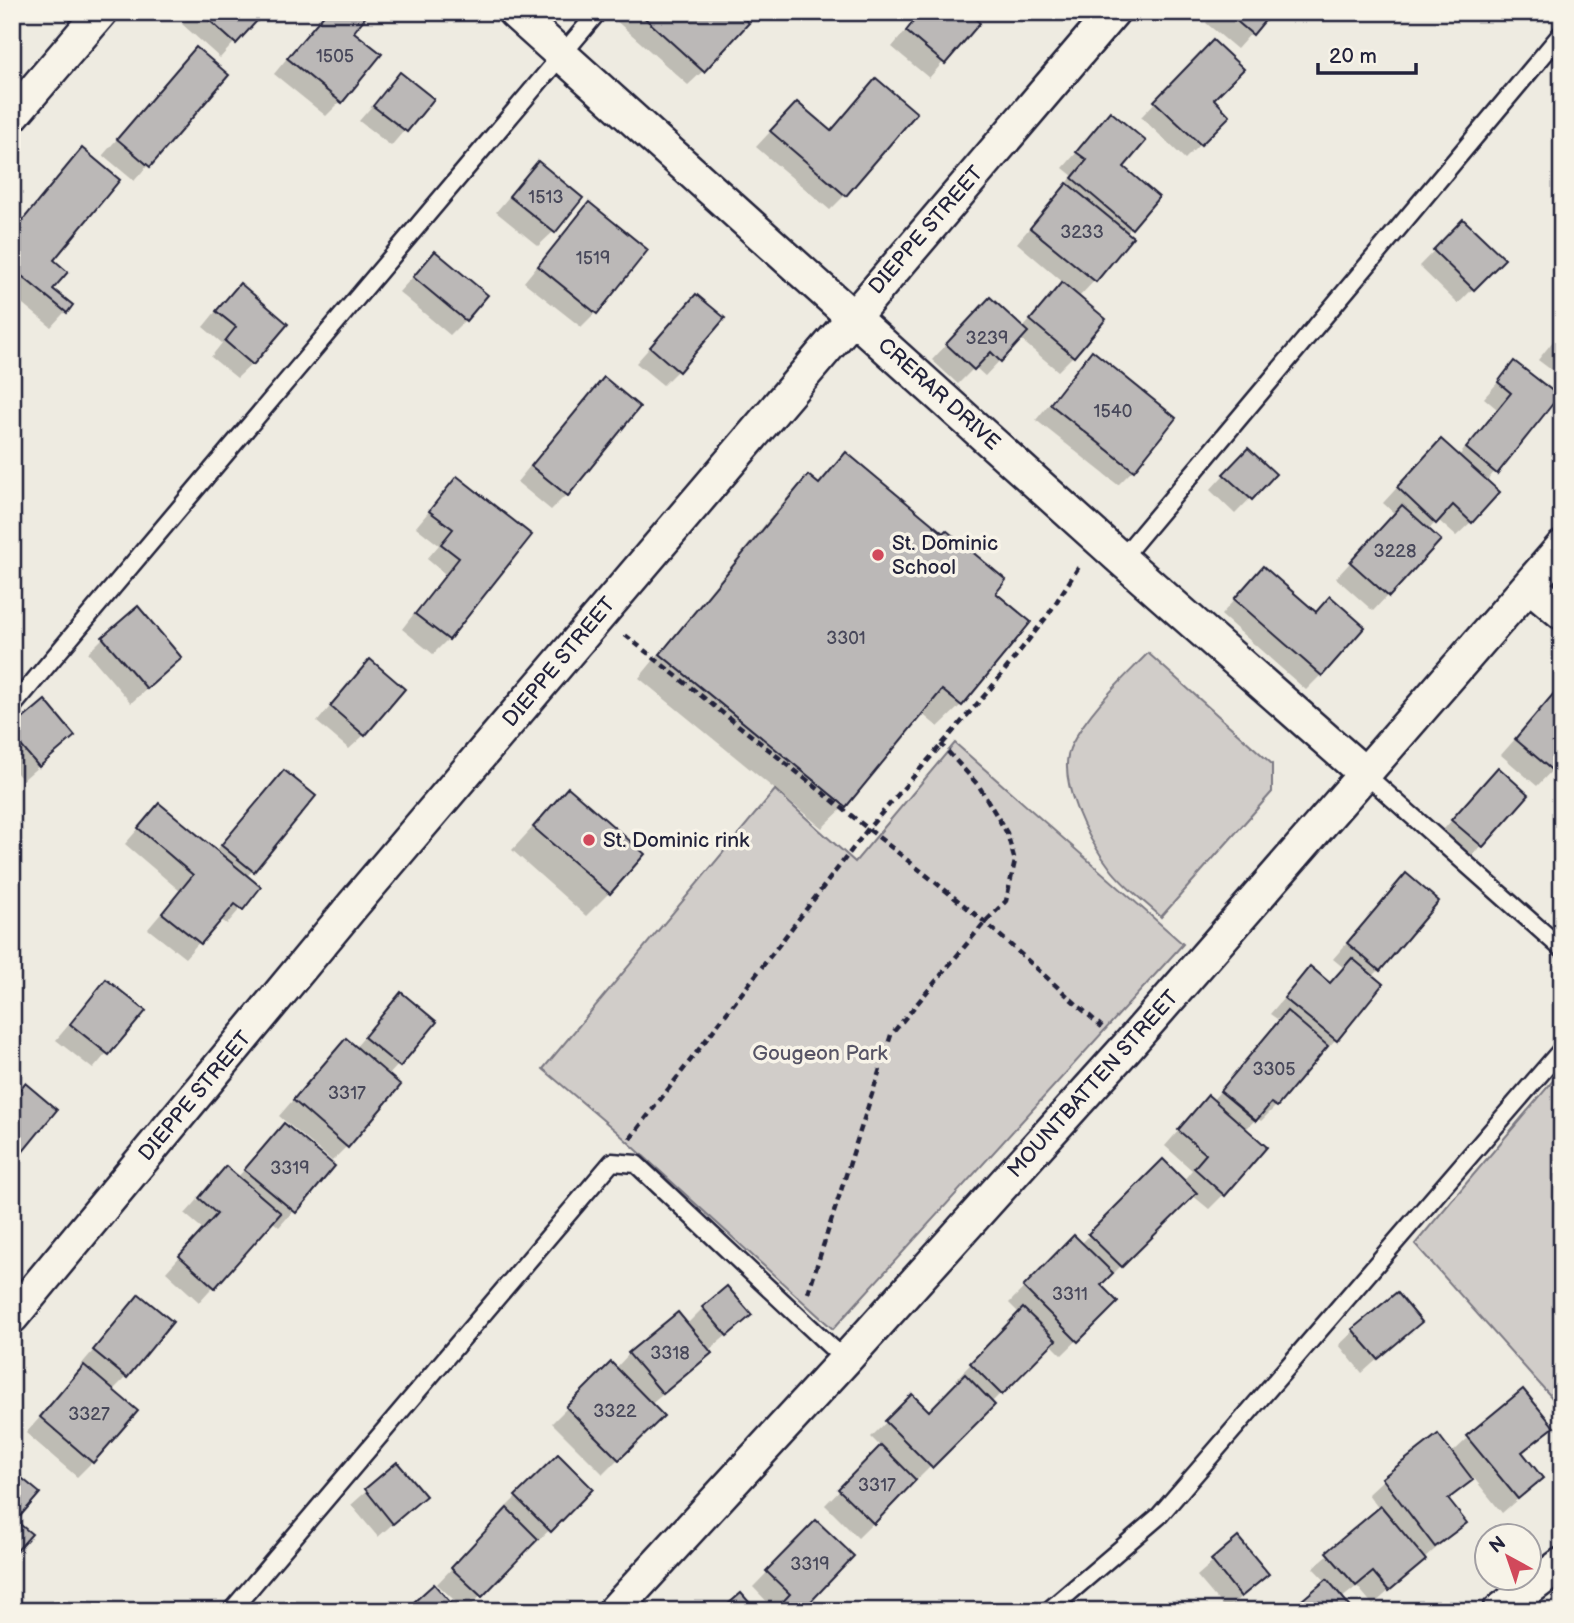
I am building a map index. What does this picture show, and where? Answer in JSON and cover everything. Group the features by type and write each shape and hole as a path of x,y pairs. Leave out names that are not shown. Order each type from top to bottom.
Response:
{"street":[{"path":"12,116 101,12"},
{"name":"CRERAR DRIVE","path":"514,12 1097,538 1365,774"},
{"name":"DIEPPE STREET","path":"12,1317 353,905 1113,12"},
{"name":"MOUNTBATTEN STREET","path":"614,1611 1126,1048 1562,548"},
{"path":"1530,586 1562,613"},
{"path":"1499,1611 1562,1564"}],"lane":[{"path":"12,707 598,12"},
{"path":"1121,559 1562,33"},
{"path":"1365,774 1562,949"},
{"path":"1048,1611 1159,1516 1562,1049"},
{"path":"230,1611 612,1162 636,1164 845,1360"}],"path":[{"path":"612,1162 867,830 990,688 1048,615 1097,538"},
{"path":"599,614 985,922 1126,1048"},
{"path":"800,1317 891,1035 985,922 1006,901 1015,861 1007,833 979,786 940,744"}],"green space":[{"path":"1148,653 1272,764 1272,792 1161,917 1121,881 1102,856 1076,808 1067,774 1068,758 1079,731 1107,696"},
{"name":"Gougeon Park","path":"955,743 1183,944 833,1329 616,1131 543,1069 775,790 855,862"},
{"path":"1562,1070 1562,1409 1415,1244"}],"building":[{"path":"200,12 265,12 236,44"},
{"path":"326,12 363,12 367,15 354,32 382,54 342,103 287,58"},
{"path":"638,12 737,12 749,23 704,72"},
{"path":"921,12 968,12 980,23 945,64 906,31"},
{"path":"1226,12 1272,12 1253,35"},
{"path":"1213,40 1244,69 1214,99 1230,116 1201,145 1154,101"},
{"path":"196,47 229,75 150,167 117,139"},
{"path":"400,72 434,99 407,132 373,106"},
{"path":"876,78 917,113 846,196 770,131 797,102 831,131"},
{"path":"1110,111 1146,141 1124,167 1159,197 1132,229 1072,178 1087,160 1076,152"},
{"path":"82,148 120,180 54,260 68,272 53,289 73,305 67,313 12,268 12,233"},
{"path":"538,161 583,198 555,233 509,196"},
{"path":"1067,183 1133,237 1096,282 1030,228"},
{"path":"589,202 648,250 597,314 538,266"},
{"path":"1463,219 1505,259 1474,290 1433,250"},
{"path":"435,251 488,295 466,321 413,277"},
{"path":"1062,282 1106,319 1074,357 1030,320"},
{"path":"240,283 288,324 253,365 225,341 236,327 216,311"},
{"path":"696,294 725,318 679,372 650,347"},
{"path":"990,297 1028,332 1001,362 991,352 974,370 946,344"},
{"path":"1092,350 1176,418 1134,471 1050,404"},
{"path":"1514,361 1559,396 1497,474 1466,448 1511,393 1498,382"},
{"path":"604,377 640,407 568,496 531,466"},
{"path":"1441,439 1500,492 1472,523 1453,505 1436,524 1397,487"},
{"path":"1248,448 1276,474 1252,500 1223,474"},
{"name":"St. Dominic School","path":"846,452 943,533 946,530 1006,580 996,593 1031,622 962,706 942,690 846,807 660,654 808,475 819,484"},
{"path":"457,476 532,535 449,640 415,614 459,558 441,544 453,529 429,511"},
{"path":"1402,505 1441,540 1389,597 1350,562"},
{"path":"1263,566 1316,612 1330,596 1365,627 1322,676 1234,599"},
{"path":"138,606 182,658 147,689 102,637"},
{"path":"370,659 405,689 365,736 330,706"},
{"path":"1560,686 1562,763 1554,772 1515,739"},
{"path":"45,700 75,736 39,767 12,735 12,728"},
{"path":"1498,767 1529,795 1483,847 1451,820"},
{"path":"284,770 316,796 254,872 221,845"},
{"name":"St. Dominic rink","path":"568,787 645,854 610,894 533,827"},
{"path":"159,803 261,887 243,910 235,904 201,944 162,913 193,875 138,828"},
{"path":"1406,873 1439,901 1380,971 1347,943"},
{"path":"1352,958 1383,984 1337,1041 1284,998 1310,966 1330,983"},
{"path":"106,979 146,1011 109,1055 70,1024"},
{"path":"401,992 437,1022 400,1067 364,1037"},
{"path":"1287,1011 1328,1046 1277,1107 1271,1103 1256,1121 1220,1091"},
{"path":"346,1038 401,1085 348,1148 293,1100"},
{"path":"25,1083 57,1110 12,1165 12,1099"},
{"path":"1208,1095 1267,1147 1225,1196 1194,1168 1206,1154 1178,1130"},
{"path":"284,1123 335,1166 296,1213 244,1170"},
{"path":"1163,1159 1197,1193 1122,1267 1088,1234"},
{"path":"226,1166 281,1213 215,1288 179,1256 217,1214 199,1198"},
{"path":"1074,1235 1113,1273 1101,1285 1118,1302 1078,1342 1023,1287"},
{"path":"727,1286 752,1315 727,1336 702,1307"},
{"path":"1397,1292 1422,1322 1378,1359 1352,1329"},
{"path":"139,1294 173,1322 127,1378 93,1350"},
{"path":"1023,1308 1056,1340 1002,1395 970,1363"},
{"path":"678,1312 712,1353 663,1394 628,1353"},
{"path":"611,1362 664,1416 619,1460 566,1407"},
{"path":"84,1365 138,1411 93,1463 40,1417"},
{"path":"965,1374 995,1405 932,1468 885,1421 912,1394 929,1411"},
{"path":"1523,1389 1554,1427 1522,1452 1543,1478 1518,1499 1466,1436"},
{"path":"1438,1434 1473,1480 1448,1499 1467,1523 1435,1547 1382,1478"},
{"path":"881,1445 916,1480 874,1524 838,1489"},
{"path":"558,1454 593,1489 551,1532 515,1496"},
{"path":"397,1462 426,1496 393,1524 365,1489"},
{"path":"12,1470 40,1493 16,1521 32,1534 15,1553 12,1551"},
{"path":"1381,1506 1426,1560 1389,1591 1373,1572 1356,1586 1326,1552"},
{"path":"507,1508 538,1539 482,1597 451,1568"},
{"path":"816,1520 854,1556 802,1611 780,1611 777,1608 790,1594 766,1571"},
{"path":"1238,1537 1269,1574 1241,1597 1211,1560"},
{"path":"1327,1579 1354,1611 1289,1611"},
{"path":"434,1584 458,1611 404,1611"},
{"path":"741,1593 757,1611 720,1611"}],"place":[{"name":"St. Dominic School","path":"878,555"},
{"name":"St. Dominic rink","path":"589,840"}]}
